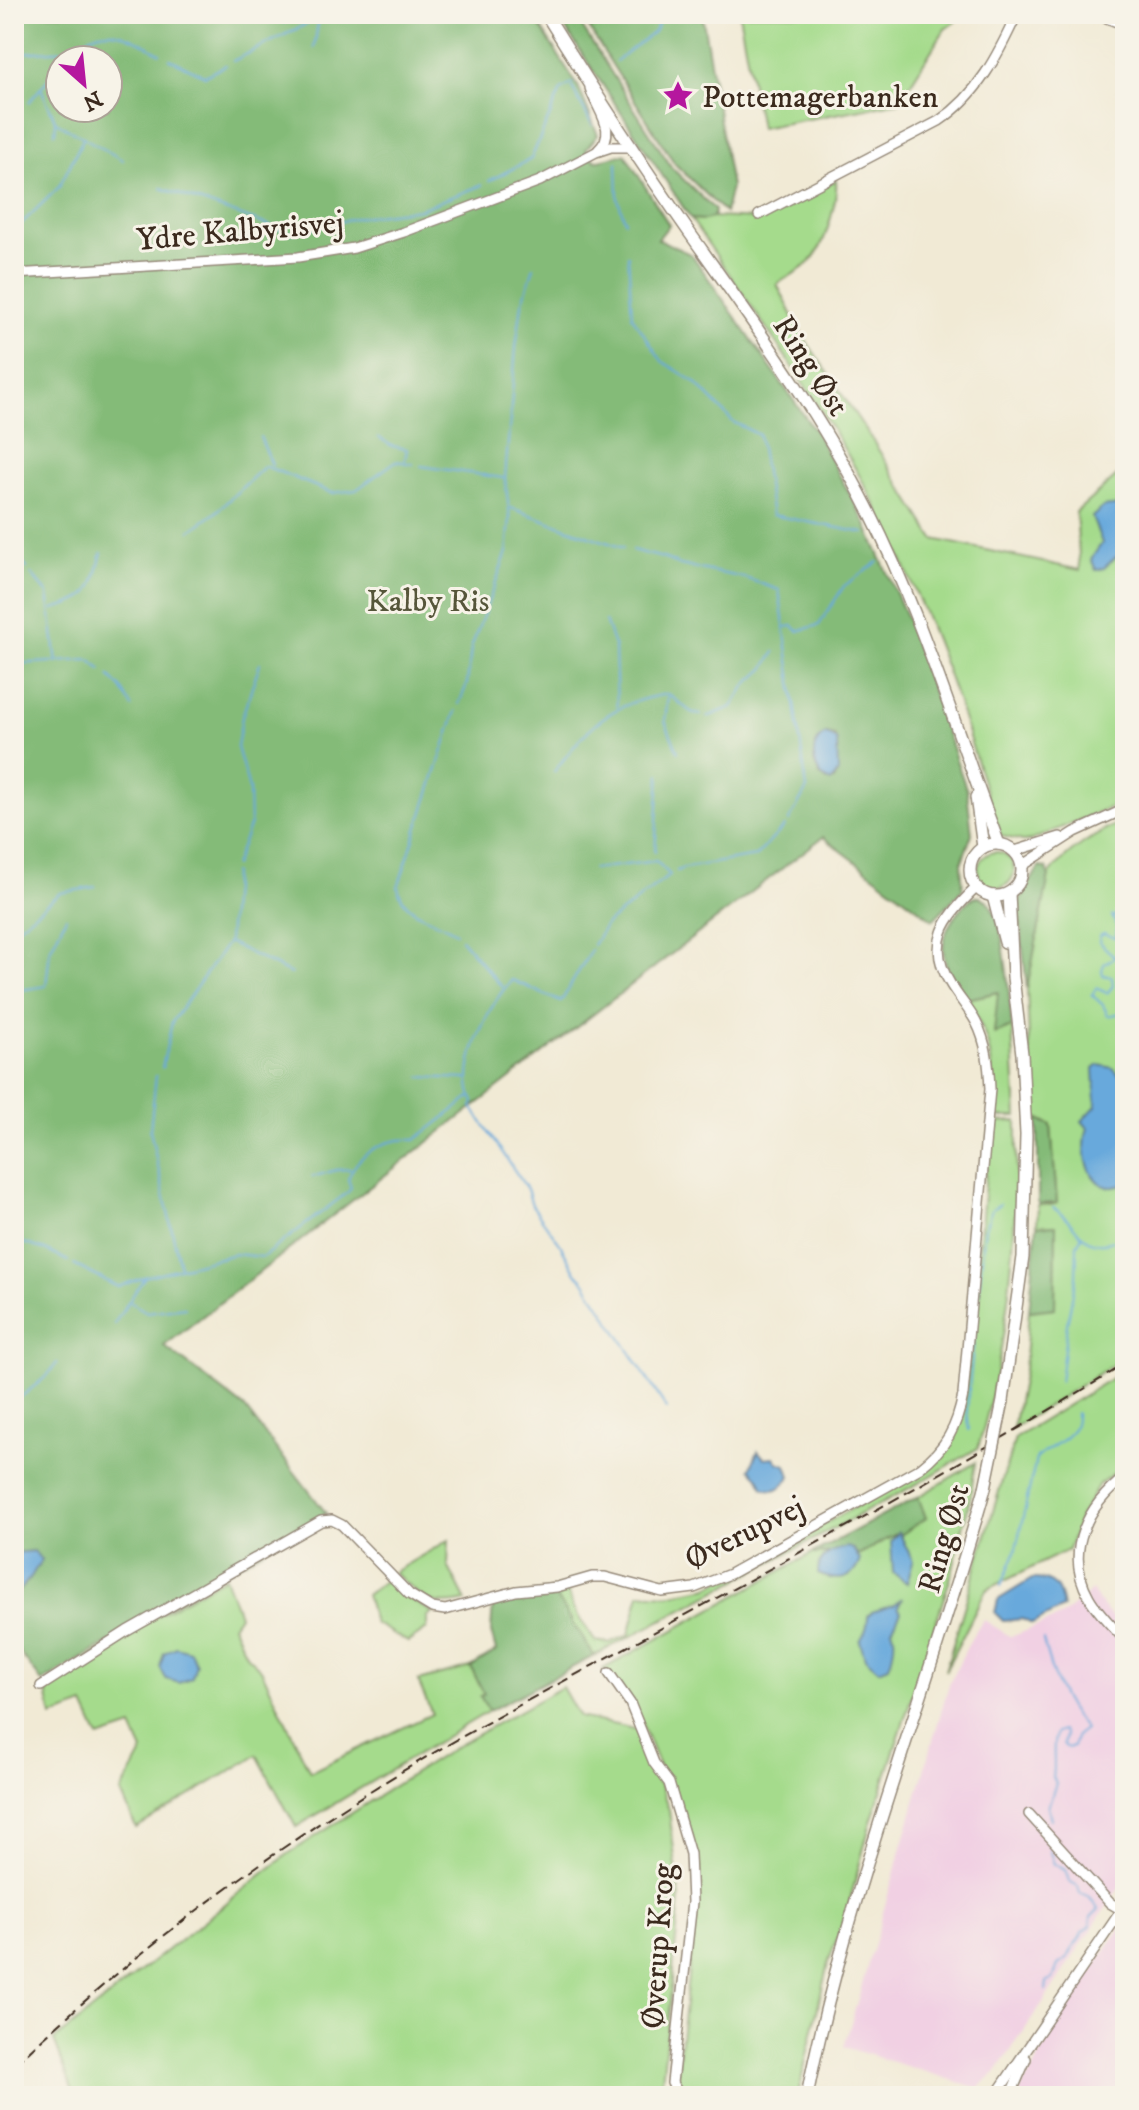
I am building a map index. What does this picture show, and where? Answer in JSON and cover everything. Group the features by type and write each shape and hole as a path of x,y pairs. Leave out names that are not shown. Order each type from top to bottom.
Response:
{"main road":[{"name":"Ring Øst","path":"546,14 632,147 781,363 869,510 933,658 999,844"},
{"name":"Ring Øst","path":"973,776 983,847"},
{"path":"999,844 1015,851 1022,866 1020,882 1009,893 993,896 976,888 971,879 971,863 983,847 999,844"},
{"name":"Ring Øst","path":"807,2096 852,1909 960,1578 985,1488 1003,1401 1015,1318 1023,1226 1026,1135 1009,893"},
{"name":"Ring Øst","path":"993,896 1013,977"}],"street":[{"path":"759,215 939,121 959,107 1000,50 1017,14"},
{"path":"1096,14 1125,25"},
{"path":"587,78 608,132 607,141 596,152"},
{"name":"Ydre Kalbyrisvej","path":"14,274 298,257 354,248 540,181 596,152 611,147 632,147"},
{"path":"1015,851 1075,832 1125,809"},
{"path":"1022,866 1075,832"},
{"name":"Øverupvej","path":"41,1686 127,1631 321,1521 332,1520 342,1525 409,1594 432,1608 445,1610 516,1591 557,1587 592,1577 605,1577 662,1592 678,1591 708,1584 730,1574 933,1458 952,1432 959,1417 963,1395 990,1089 984,1041 976,1022 942,967 939,938 954,909 976,888"},
{"path":"1125,1477 1094,1506 1083,1531 1079,1553 1080,1572 1087,1594 1125,1640"},
{"name":"Øverup Krog","path":"609,1673 630,1703 654,1763 669,1783 690,1854 692,1902 672,2083 680,2096"},
{"path":"985,2096 1005,2095 1036,2038 1123,1907 1110,1903 1029,1814"}],"shaded area":[{"path":"1092,1590 1125,1631 1125,1882 996,2073 978,2088 844,2047 950,1681 974,1633 984,1620 1011,1637 1062,1616"},
{"path":"1125,1922 1125,2096 1021,2096 1020,2091 1072,1999"}],"green space":[{"name":"Kalby Ris","path":"14,14 532,14 578,86 598,135 586,149 595,161 625,154 669,225 658,239 692,255 815,431 864,520 907,618 967,791 972,834 961,864 963,889 933,920 823,837 164,1346 244,1407 326,1513 42,1682 14,1645 14,1596 31,1577 34,1551 14,1553","holes":["826,734 835,736 838,772 834,780 827,781 814,762"]},
{"path":"556,14 574,14 672,168 715,210 713,217 691,219"},
{"path":"580,14 702,14 731,187 725,213 675,164"},
{"path":"739,14 966,14 945,29 899,102 760,128"},
{"path":"836,180 833,212 815,256 802,269 777,284 803,336 934,539 1080,570 1076,512 1125,469 1125,801 1027,842 1001,836 933,634 886,526 862,481 779,346 691,219 761,219"},
{"path":"1125,820 1125,1357 1013,1428 1024,1370 1029,1311 1055,1307 1056,1225 1037,1226 1038,1204 1057,1203 1051,1125 1032,1115 1027,989 1049,875 1074,850"},
{"path":"996,852 1008,858 1014,870 1008,882 996,888 984,882 978,870 984,858"},
{"path":"1039,867 1046,868 1049,875 1027,989 1018,903"},
{"path":"979,896 988,902 995,913 1008,981 1012,1027 994,1034 998,992 967,999 952,977 944,956 945,934 951,923 968,902"},
{"path":"999,992 994,1034 1012,1027 1017,1117 991,1117 993,1084 990,1055 982,1028 967,999"},
{"path":"1038,1119 1051,1125 1057,1203 1038,1204"},
{"path":"1017,1121 1010,1286 998,1367 978,1448 919,1483 594,1656 554,1594 567,1588 573,1608 595,1641 609,1643 629,1635 640,1593 667,1595 709,1587 923,1470 949,1447 963,1413 991,1122"},
{"path":"1056,1225 1055,1308 1029,1311 1037,1226"},
{"path":"1125,1370 1125,1465 1099,1484 1080,1517 1068,1550 986,1590 945,1671 1015,1438"},
{"path":"975,1463 971,1494 952,1573 870,1825 846,1915 828,1963 798,2094 683,2093 676,2082 695,1917 697,1881 694,1854 640,1719 603,1669 811,1554 853,1549 859,1554 926,1518 918,1497"},
{"path":"918,1497 926,1518 902,1534 896,1534 858,1555 853,1549 811,1554"},
{"path":"449,1540 448,1566 466,1601 443,1604 419,1595 394,1572"},
{"path":"225,1577 239,1615 232,1625 247,1656 261,1669 310,1772 432,1714 418,1681 471,1667 489,1711 296,1827 257,1755 136,1828 121,1792 143,1751 132,1727 99,1738 84,1705 52,1717 46,1685"},
{"path":"388,1578 407,1597 433,1613 427,1616 427,1629 408,1642 374,1623 366,1595"},
{"path":"554,1593 594,1656 489,1711 480,1696 484,1694 471,1667 496,1651 491,1632 493,1602"},
{"path":"562,1687 579,1717 640,1730 669,1810 680,1899 663,2096 75,2096 54,2040 288,1854 455,1747"}],"water":[{"path":"1120,505 1120,511 1125,509 1125,557 1117,556 1104,568 1096,570 1091,559 1102,543 1092,517 1103,507"},
{"path":"826,734 837,740 838,772 831,782 820,773 814,759 816,744"},
{"path":"1099,1065 1113,1068 1125,1080 1125,1184 1113,1187 1096,1180 1090,1171 1085,1149 1088,1128 1082,1121 1096,1106 1094,1069"},
{"path":"758,1451 764,1458 774,1457 777,1462 786,1465 790,1476 779,1488 771,1490 763,1487 750,1469"},
{"path":"899,1532 913,1561 907,1583 893,1573 891,1541"},
{"path":"847,1547 853,1549 860,1560 853,1573 838,1579 818,1574 820,1563 827,1555"},
{"path":"34,1551 41,1560 14,1596 14,1553"},
{"path":"1032,1579 1051,1582 1060,1595 1063,1608 1032,1624 1022,1619 1003,1621 995,1613 998,1600"},
{"path":"902,1598 898,1607 901,1612 892,1629 894,1643 889,1666 879,1670 865,1658 860,1641 868,1616 894,1605"},
{"path":"176,1647 190,1651 196,1664 192,1677 179,1683 166,1679 160,1667 164,1653"}],"waterway":[{"path":"284,23 294,14"},
{"path":"233,61 326,14"},
{"path":"616,61 654,32 663,14"},
{"path":"314,48 319,18"},
{"path":"81,44 99,33 110,32 132,38 160,53"},
{"path":"14,53 44,51"},
{"path":"170,59 205,76 226,65"},
{"path":"489,181 531,159 561,90 573,83"},
{"path":"29,102 44,84"},
{"path":"572,87 592,125"},
{"path":"41,88 56,122 123,160"},
{"path":"55,133 56,124"},
{"path":"14,231 59,187 84,137"},
{"path":"617,163 618,199 625,221"},
{"path":"161,188 291,233 360,217 420,209 482,185"},
{"path":"628,255 632,316 662,361 695,382 733,422 759,435 772,515 864,533"},
{"path":"459,704 467,684 471,648 507,552 510,518 505,478 516,347 522,304 534,267"},
{"path":"260,437 272,465"},
{"path":"378,437 392,446 407,449 405,460"},
{"path":"190,531 215,513 265,466 332,493 356,490 396,461 413,464"},
{"path":"421,466 503,478"},
{"path":"511,508 623,548"},
{"path":"632,550 680,565 745,578 779,590 807,789 789,821"},
{"path":"14,553 27,568"},
{"path":"53,609 76,601 89,592 102,553"},
{"path":"786,627 793,626 798,631 819,625 844,586 878,562"},
{"path":"31,574 48,594 57,663"},
{"path":"605,621 615,648 617,706"},
{"path":"707,717 732,707 746,685 764,669 775,652"},
{"path":"14,664 90,660 101,670"},
{"path":"234,866 250,824 249,789 237,747 242,717 260,663"},
{"path":"109,676 121,688 132,707"},
{"path":"554,772 590,729 630,703 668,694 691,712 701,715"},
{"path":"668,696 665,721 678,752"},
{"path":"456,711 398,887 406,904 413,910 456,932"},
{"path":"655,852 660,774"},
{"path":"677,871 756,856 785,826"},
{"path":"593,869 656,861 670,875 606,924 593,945"},
{"path":"162,1068 172,1022 228,942 233,873"},
{"path":"14,930 60,893 95,887"},
{"path":"1125,915 1112,916 1117,927 1116,938 1104,934 1100,936 1099,942 1115,957 1104,964 1102,970 1103,975 1112,977 1113,986 1107,993 1096,988 1092,995 1103,1005 1108,1016 1125,1012"},
{"path":"14,991 46,986 50,950 66,917"},
{"path":"461,939 502,987"},
{"path":"228,942 291,974"},
{"path":"591,950 561,1002 512,980 503,991 485,1020 472,1055 469,1072 474,1102 472,1107 527,1189 532,1205 667,1409"},
{"path":"1125,1022 1122,1028 1125,1038"},
{"path":"156,1076 150,1130 180,1267"},
{"path":"421,1077 467,1079"},
{"path":"74,1265 118,1287 144,1277 235,1254 263,1257 348,1192 351,1188 348,1179 366,1154 394,1141 415,1140 470,1098"},
{"path":"312,1177 350,1169"},
{"path":"969,1430 967,1409 985,1228 992,1209 1000,1204"},
{"path":"1053,1208 1085,1238 1102,1243 1113,1241"},
{"path":"968,1217 972,1218"},
{"path":"1060,1382 1076,1277 1077,1245 1082,1236"},
{"path":"14,1240 68,1261"},
{"path":"114,1324 144,1278"},
{"path":"130,1302 147,1312 185,1307"},
{"path":"21,1397 47,1376 57,1363"},
{"path":"1001,1586 1015,1553 1036,1459 1068,1435 1076,1422 1076,1413"},
{"path":"1043,1640 1058,1688 1085,1729 1068,1748 1063,1745 1065,1735 1062,1731 1056,1733 1053,1777 1056,1783 1048,1807 1051,1819"},
{"path":"1046,1991 1047,1982 1053,1979 1058,1965 1067,1959 1082,1932 1090,1926 1091,1917 1099,1909 1089,1897 1080,1893 1078,1886 1069,1881 1065,1870 1054,1864 1049,1849"}],"railway":[{"path":"14,2065 93,1994 175,1927 260,1864 348,1805 454,1741 943,1472 1125,1364"}],"place":[{"name":"Pottemagerbanken","path":"678,96"}]}
